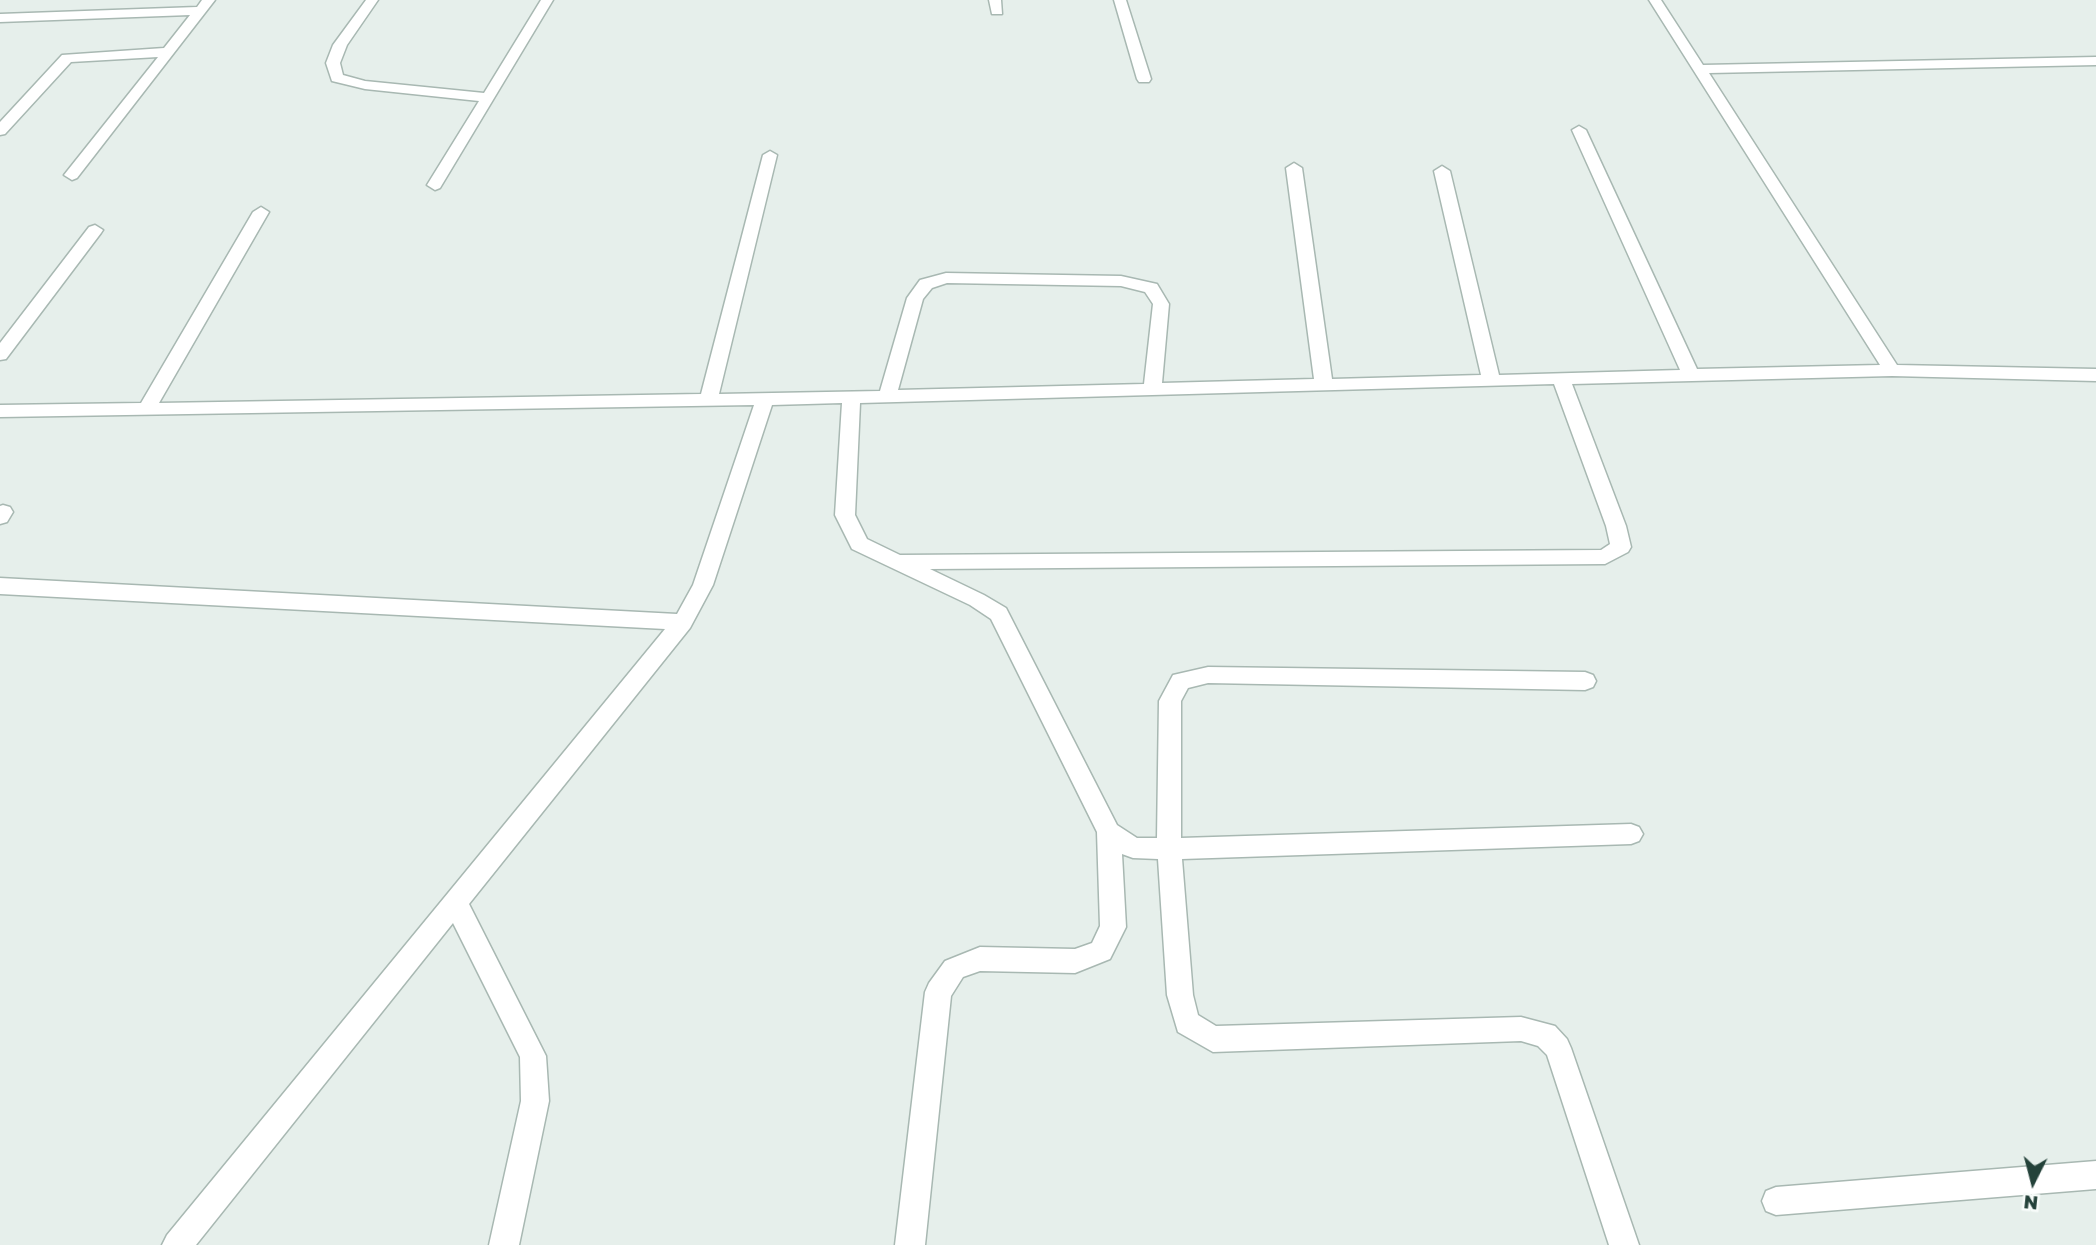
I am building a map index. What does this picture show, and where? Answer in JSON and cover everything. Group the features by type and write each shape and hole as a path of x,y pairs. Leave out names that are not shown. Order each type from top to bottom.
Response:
{"street":[{"path":"372,0 340,45 333,63 337,78 365,85 488,98"},
{"path":"435,185 547,0"},
{"path":"1120,0 1144,79"},
{"path":"1656,0 1892,370"},
{"path":"0,18 204,6"},
{"path":"72,175 204,6"},
{"path":"0,131 67,58 169,52"},
{"path":"1700,69 2096,61"},
{"path":"1579,130 1691,375"},
{"path":"708,400 770,155"},
{"path":"1294,168 1324,385"},
{"path":"1442,171 1491,380"},
{"path":"146,409 261,212"},
{"path":"0,355 95,230"},
{"path":"887,397 915,298 926,285 946,278 1121,281 1151,288 1161,304 1152,390"},
{"path":"0,411 887,397 1892,370 2096,375"},
{"path":"896,562 1605,557 1621,547 1616,526 1561,379"},
{"path":"851,397 845,515 859,544 977,600 999,614 1109,832 1113,927 1101,951 1075,961 980,959 954,969 938,992 910,1245"},
{"path":"177,1245 683,622 703,585 765,399"},
{"path":"0,586 683,622"},
{"path":"1585,681 1208,675 1181,681 1170,701 1169,849 1180,995 1187,1023 1213,1039 1521,1029 1546,1035 1558,1048 1624,1245"},
{"path":"1109,832 1133,848 1169,849 1631,834"},
{"path":"456,903 533,1056 535,1101 504,1245"},
{"path":"1776,1200 2096,1175"}]}
